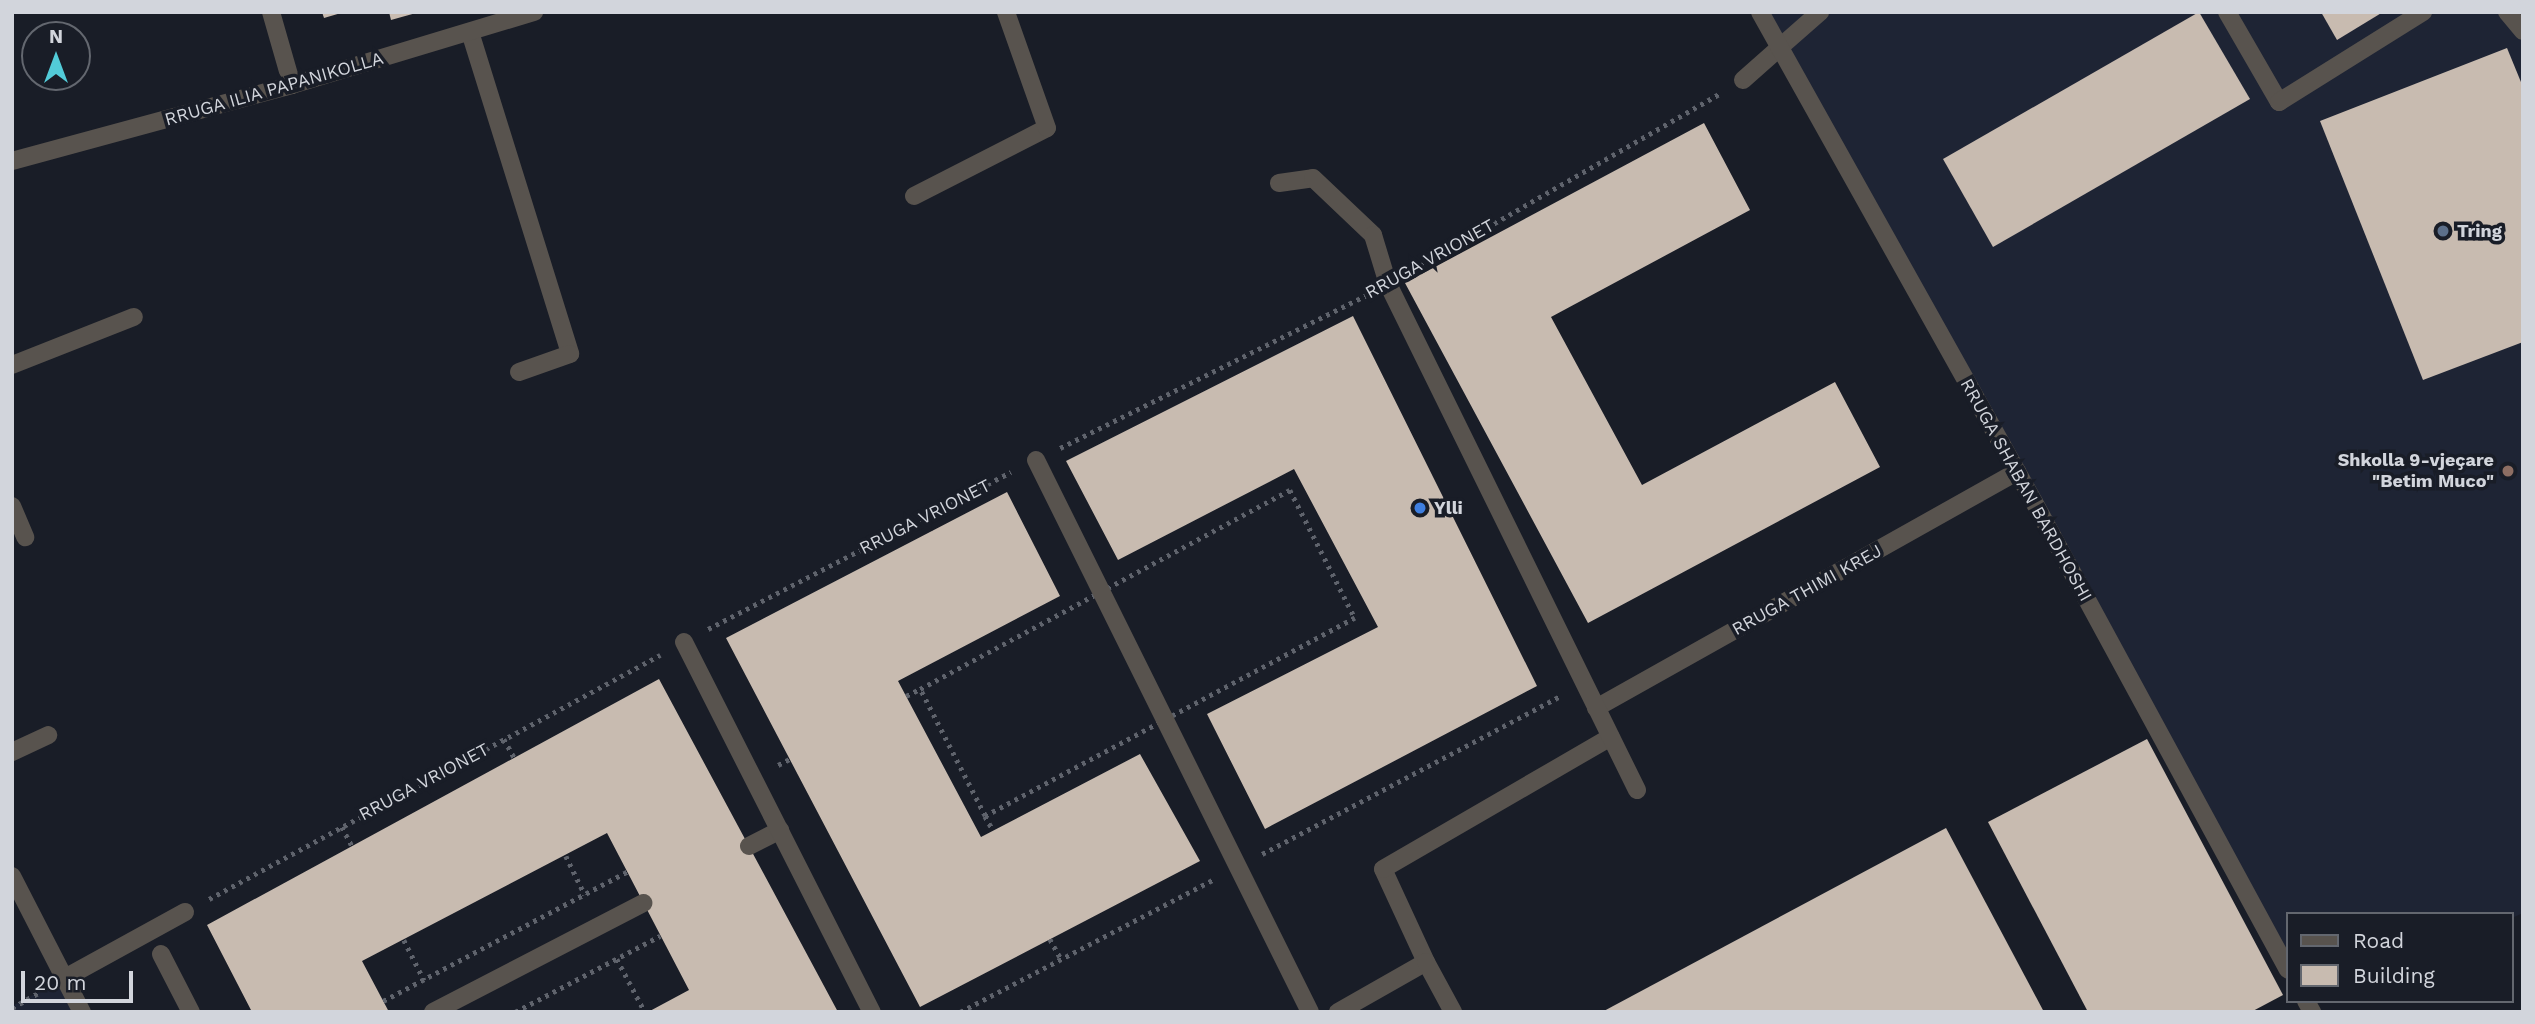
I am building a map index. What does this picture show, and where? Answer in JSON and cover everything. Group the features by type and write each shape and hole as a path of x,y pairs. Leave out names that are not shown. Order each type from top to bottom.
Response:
{"street":[{"path":"271,12 292,85"},
{"name":"RRUGA ILIA PAPANIKOLLA","path":"12,161 292,85 534,12"},
{"path":"914,196 1047,128 1006,12"},
{"name":"RRUGA SHABAN BARDHOSHI","path":"1760,12 2017,472 2286,966"},
{"path":"1742,80 1820,12"},
{"path":"2227,12 2279,102 2423,12"},
{"path":"2507,12 2523,31"},
{"path":"470,32 570,354 519,372"},
{"path":"1279,183 1313,178 1373,235 1388,284 1637,790"},
{"path":"12,365 134,317"},
{"path":"1036,460 1310,1012"},
{"name":"RRUGA THIMI KREJ","path":"1596,708 2017,472"},
{"path":"12,506 25,537"},
{"path":"684,642 872,1012"},
{"path":"12,752 48,735"},
{"path":"1453,1012 1426,962 1383,869 1611,737"},
{"path":"749,846 780,830"},
{"path":"12,876 82,1012"},
{"path":"433,1012 643,903"},
{"path":"65,978 185,912"},
{"path":"161,954 191,1012"},
{"path":"1338,1012 1426,962"}],"path":[{"name":"RRUGA VRIONET","path":"185,912 684,642 1036,460 1388,284 1742,80"},
{"path":"1128,578 1290,489 1355,618 1195,703"},
{"path":"906,696 1101,592"},
{"path":"960,1012 1584,684"},
{"path":"920,689 993,830"},
{"path":"985,816 1165,719"},
{"path":"503,739 514,757"},
{"path":"342,827 352,846"},
{"path":"566,856 585,895"},
{"path":"383,1001 627,872"},
{"path":"515,1012 660,936"},
{"path":"1050,939 1061,959"},
{"path":"404,940 424,980"},
{"path":"617,959 645,1012"}],"shaded area":[{"path":"1760,12 2523,12 2523,913 2514,917 2514,912 2286,912 2286,966"},
{"path":"65,978 82,1012 12,1012 12,1006"}],"building":[{"path":"322,12 341,12 341,13 324,18"},
{"path":"389,12 416,12 416,13 391,20"},
{"path":"2199,12 2250,99 1993,247 1943,159"},
{"path":"2321,12 2383,12 2337,40"},
{"name":"Tring","path":"2507,48 2523,87 2523,342 2423,380 2320,121"},
{"path":"1704,123 1750,210 1551,317 1642,485 1835,382 1880,467 1588,623 1405,283"},
{"path":"1353,316 1537,686 1265,829 1207,714 1378,627 1294,469 1118,560 1066,461"},
{"path":"1007,492 1060,596 898,681 981,837 1140,754 1200,861 920,1007 726,638"},
{"path":"659,679 838,1012 648,1012 689,990 607,833 362,961 389,1012 252,1012 207,925"},
{"path":"2147,739 2283,995 2251,1012 2088,1012 1988,822"},
{"path":"1946,828 2044,1012 1602,1012"}],"place":[{"name":"Tring","path":"2443,231"},
{"name":"Shkolla 9-vjeçare \"Betim Muco\"","path":"2508,471"},
{"name":"Ylli","path":"1420,508"}]}
